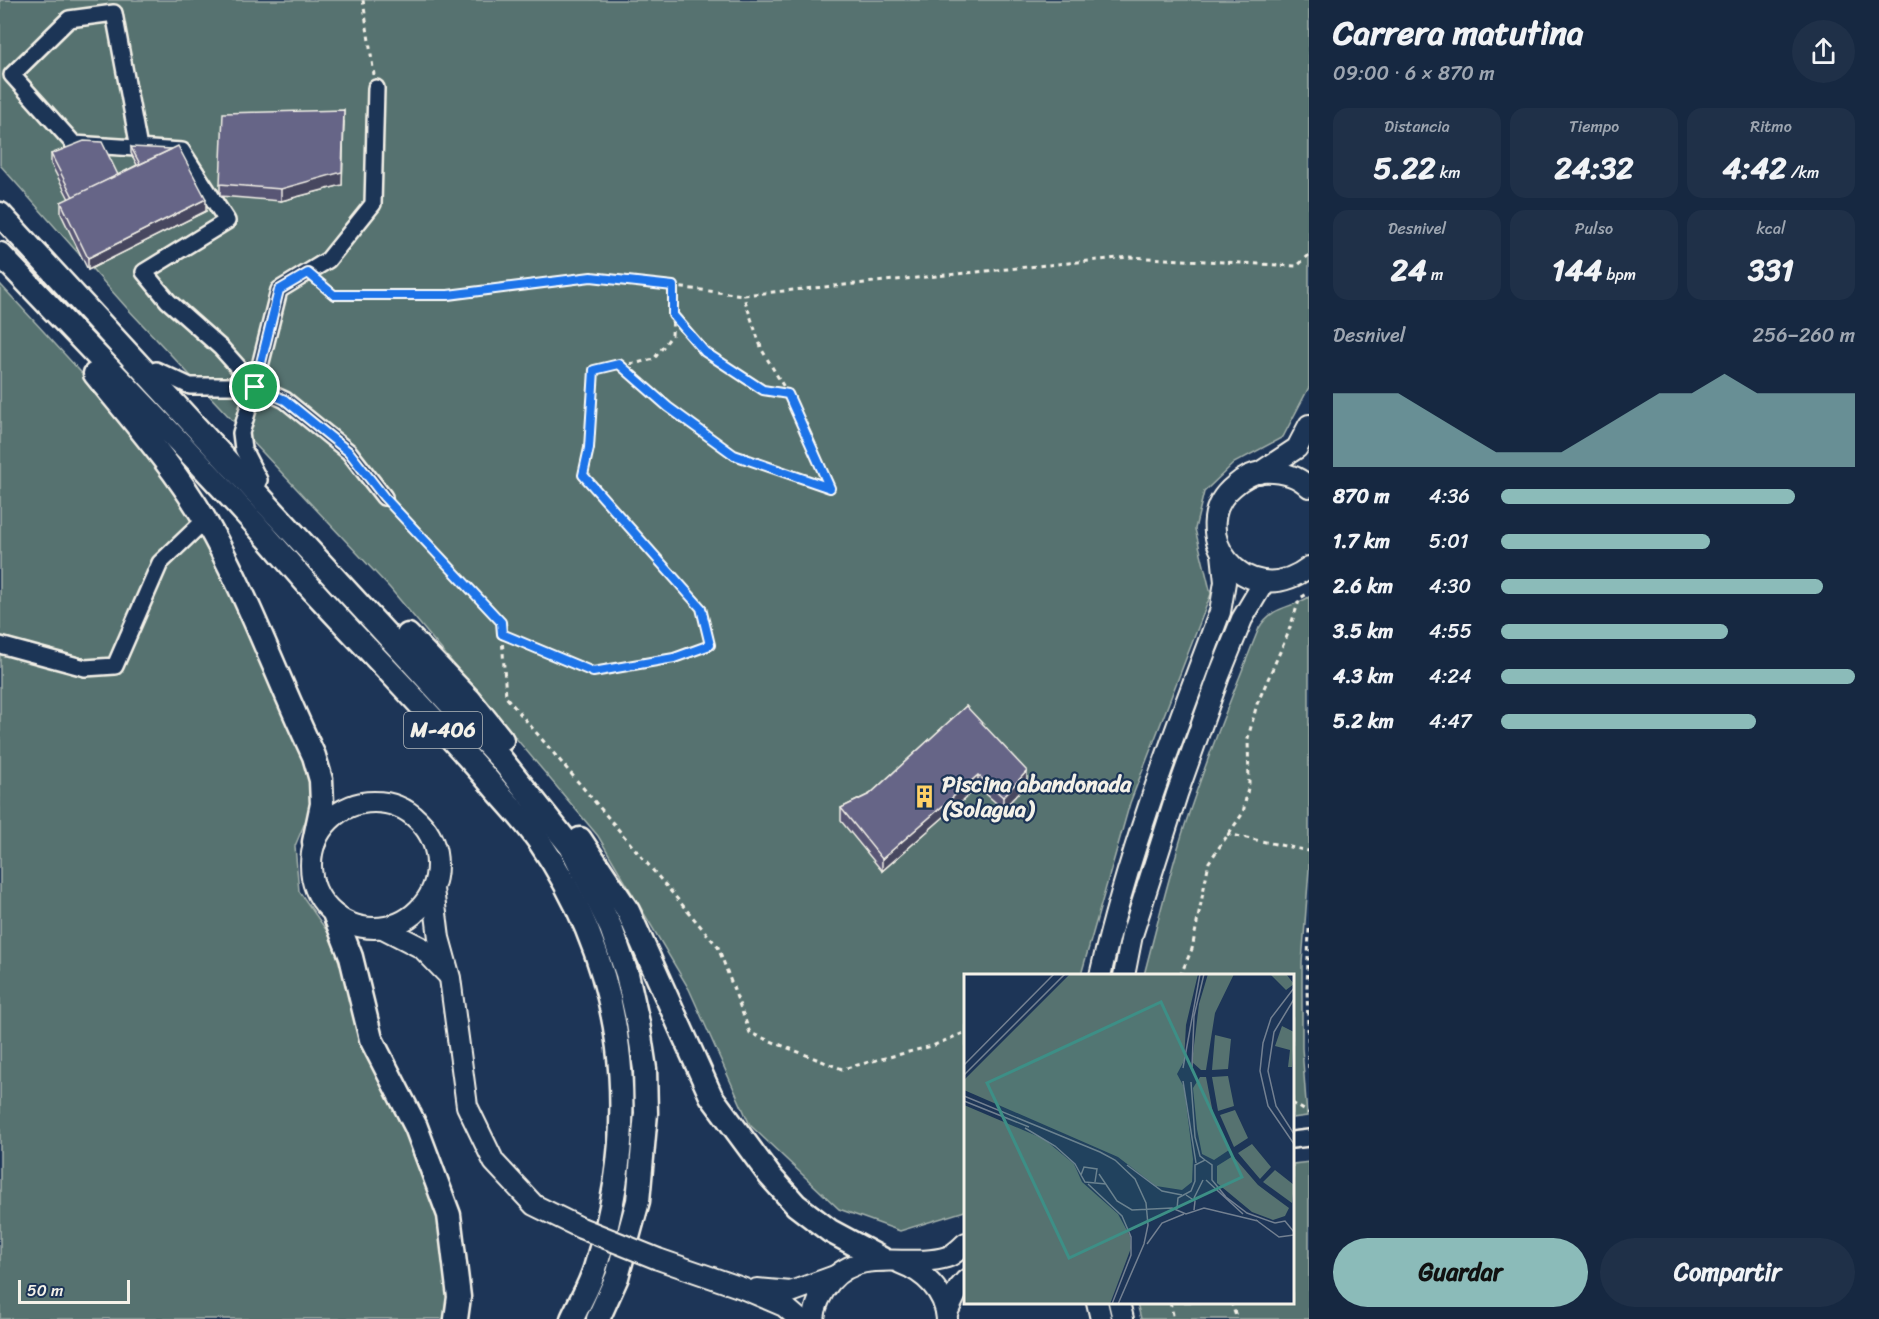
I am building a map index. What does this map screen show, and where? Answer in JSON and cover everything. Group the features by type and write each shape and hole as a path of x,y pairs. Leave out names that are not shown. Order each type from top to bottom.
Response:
{"highway":[{"name":"M-406","path":"0,214 501,759 571,847 611,928 627,974 645,1069 646,1113 638,1201 617,1277 598,1319"},
{"name":"M-406","path":"0,254 247,515 316,595 473,763 538,840 573,900 595,949 611,1009 620,1063 623,1109 620,1154 611,1208 596,1268 572,1319"},
{"path":"0,268 83,359 173,470 205,520 238,584 314,756 321,780 322,804 314,842"},
{"path":"62,280 102,315 156,370 469,699 566,818 628,911 711,1096 770,1176 796,1205 821,1224 889,1260"},
{"path":"335,916 351,957 370,1039 416,1127 449,1215 459,1297 456,1319"}],"main road":[{"path":"1100,974 1110,930 1156,788 1220,612 1225,582 1215,521 1220,504 1229,490 1243,479 1259,472 1297,448 1309,424"},
{"path":"1259,472 1275,471 1290,475 1309,487"},
{"path":"1222,554 1233,568 1248,578 1264,582 1281,582 1297,576 1309,567"},
{"path":"1124,974 1132,935 1177,794 1215,686 1242,619 1264,582"},
{"path":"433,889 421,908 404,921 383,928 366,928 350,924 335,916 321,901 312,882 310,862 314,842 325,825 340,811 358,804 378,802 397,806 414,817 428,832 435,850 437,870 433,889 439,938 450,978 467,1106 494,1162 534,1205 581,1228 657,1259 742,1288 784,1306 799,1319"},
{"path":"383,928 422,948 450,978"},
{"path":"814,1319 823,1291 837,1275 850,1266 865,1261 925,1261 950,1257 964,1246"},
{"path":"889,1260 914,1268 929,1280 940,1295 947,1316"},
{"path":"742,1288 791,1292 837,1275"},
{"path":"947,1316 959,1288 964,1282"},
{"path":"1097,1304 1101,1319"},
{"path":"1119,1304 1123,1319"}],"street":[{"path":"139,148 114,13 69,19 12,75 74,144 183,151 227,221 144,272 168,301 221,348 255,387"},
{"path":"260,480 243,449 241,433 279,290 328,260 373,204 376,88"},
{"path":"156,370 189,386 255,387 285,400 349,452 384,497"},
{"path":"0,645 86,668 116,666 160,563 205,520"},
{"path":"1294,1140 1309,1138"}],"path":[{"path":"363,0 376,88"},
{"path":"308,273 334,295 448,295 591,277 743,295 1129,257 1297,266 1309,255"},
{"path":"502,634 593,672 674,658 710,645 701,608 583,475 589,448 594,370 654,359 672,335 673,286"},
{"path":"619,364 668,407 734,455 830,488 788,394 762,350 743,295"},
{"path":"673,315 705,352 763,390 788,394"},
{"path":"384,497 501,622 506,697 718,946 750,1032 842,1070 932,1046 964,1033"},
{"path":"1180,974 1192,949 1209,862 1243,813 1249,783 1248,738 1257,704 1287,636 1300,598 1309,592"},
{"path":"1227,834 1309,851"},
{"path":"1309,929 1307,987 1309,1068"},
{"path":"1294,1104 1309,1113"},
{"path":"1170,1304 1174,1319"},
{"path":"1232,1304 1237,1319"}],"green space":[{"path":"0,0 1309,0 1309,387 1283,437 1234,463 1204,492 1195,529 1211,594 1130,803 1081,974 964,974 964,1211 900,1231 839,1209 750,1125 689,989 598,836 389,587 126,307 0,165"},
{"path":"0,284 134,430 192,512 247,626 314,781 311,808 295,846 299,891 343,954 378,1072 433,1192 449,1256 446,1319 0,1319"},
{"path":"1309,597 1309,869 1302,963 1302,1048 1307,1116 1294,1118 1294,974 1144,974 1185,825 1211,750 1259,628 1276,611"},
{"path":"1309,1162 1309,1319 1141,1319 1137,1304 1294,1304 1294,1164"}],"building":[{"path":"344,110 342,172 281,189 220,184 223,113"},
{"path":"84,141 102,142 118,175 73,197 51,154"},
{"path":"178,146 206,199 88,258 61,202"},
{"path":"131,147 172,149 140,164"},
{"name":"Piscina abandonada (Solagua)","path":"966,706 1027,771 1003,797 978,775 882,859 841,808 870,794"}],"place":[{"name":"Piscina abandonada (Solagua)","path":"924,797"}],"route":[{"path":"308,273 334,295 448,295 591,277 673,286 673,315 705,352 763,390 788,394 830,488 734,455 668,407 619,364 594,370 589,448 583,475 701,608 710,645 674,658 593,672 502,634 501,622 384,497 349,452 285,400 255,387 279,290 308,273"}]}
